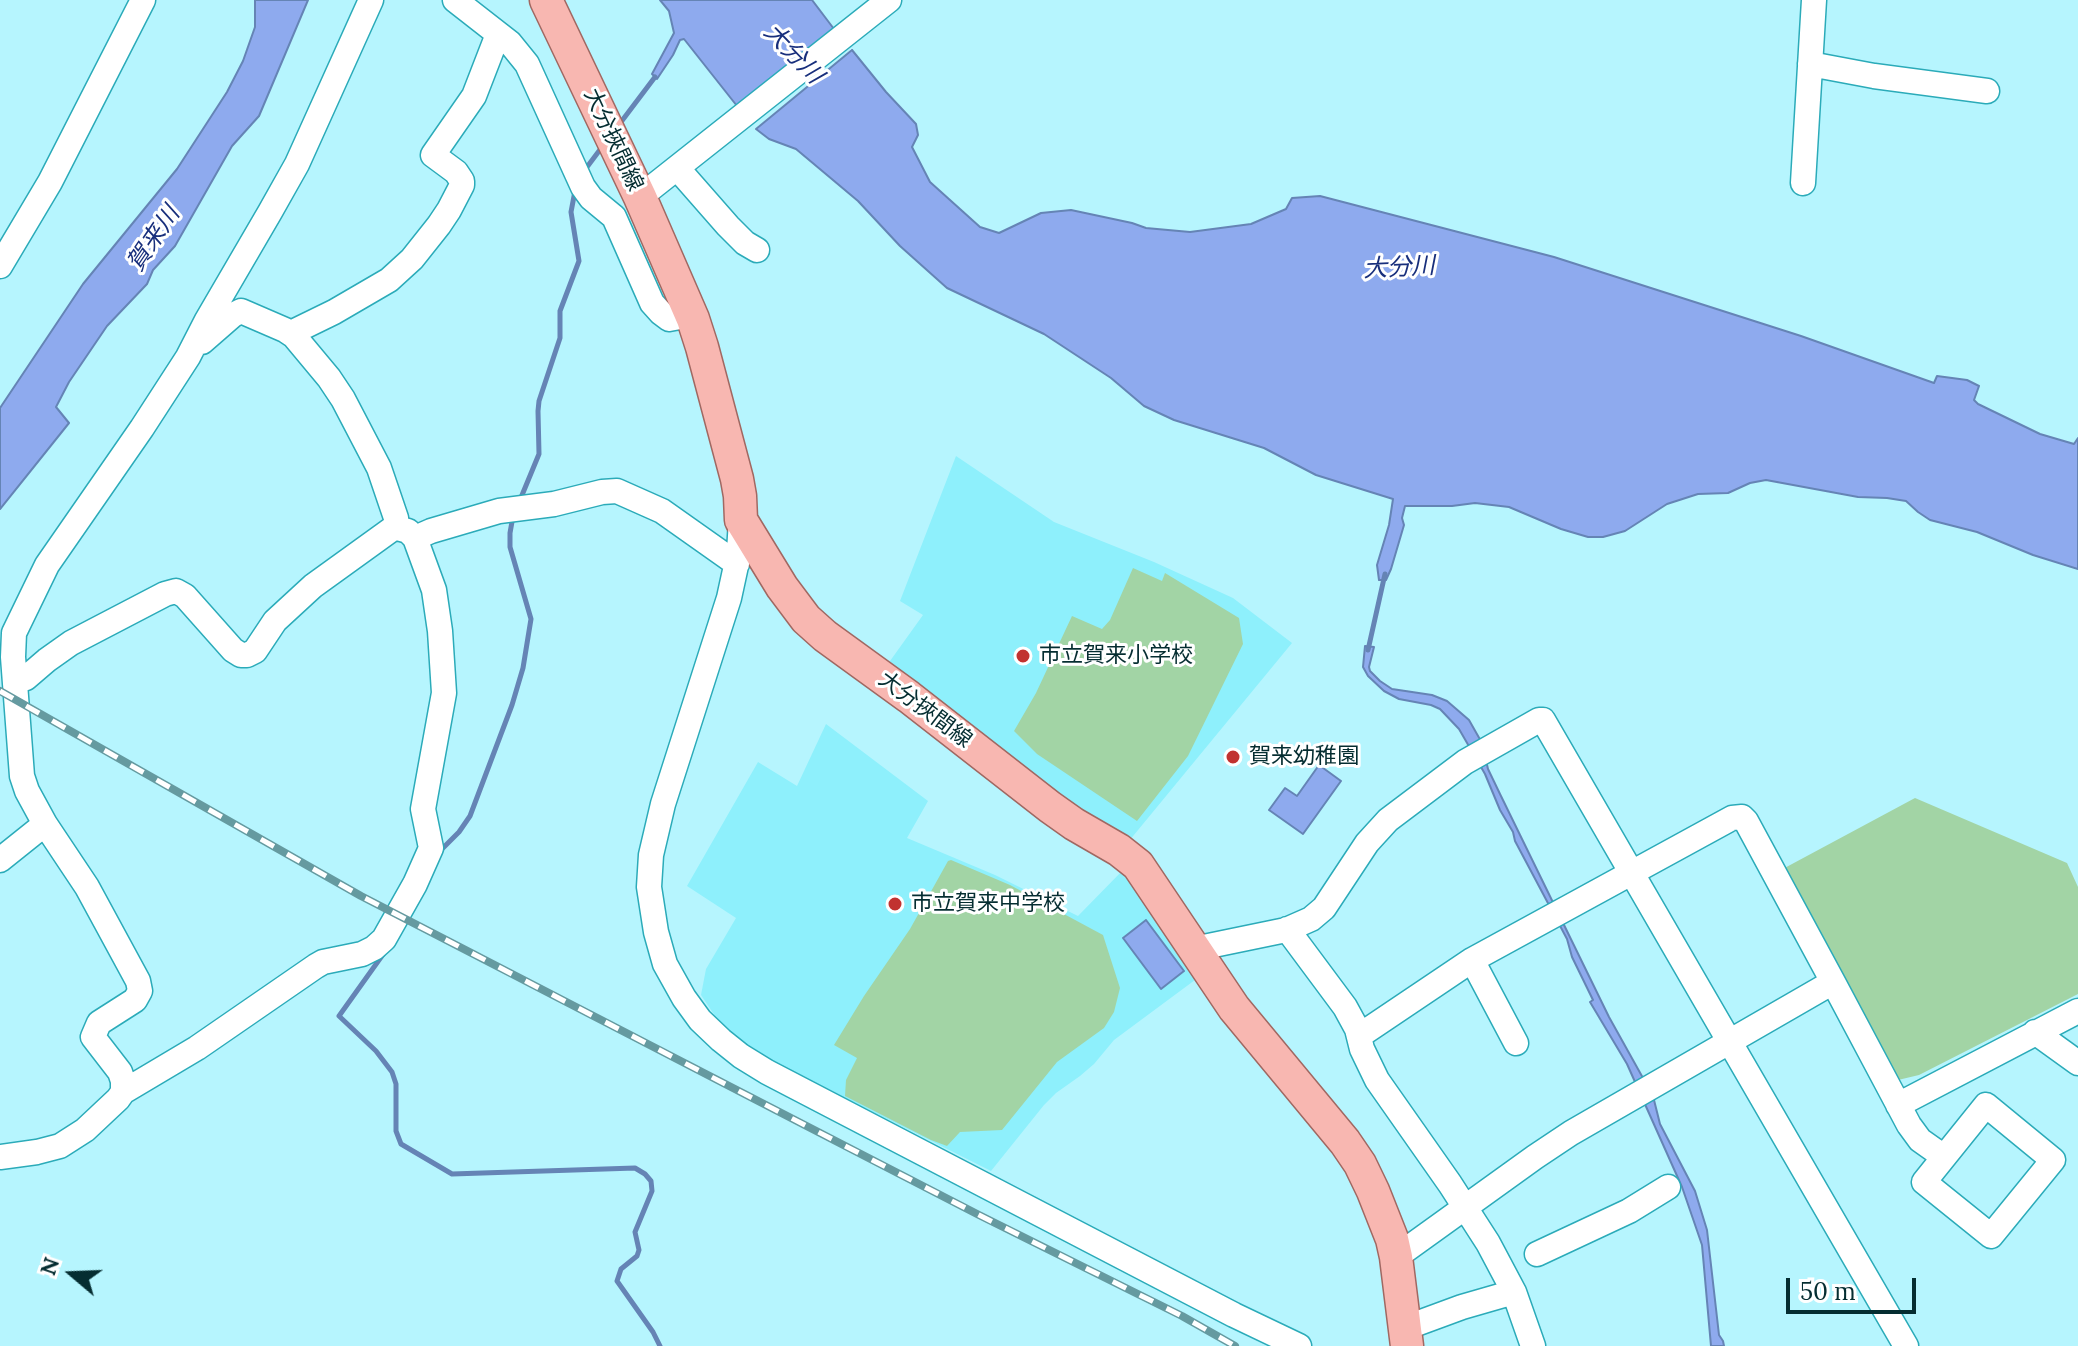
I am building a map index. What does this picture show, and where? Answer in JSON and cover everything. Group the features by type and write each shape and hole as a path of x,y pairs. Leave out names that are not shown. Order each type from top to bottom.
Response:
{"main road":[{"name":"大分挾間線","path":"546,0 640,197 691,315 737,479 741,520 790,599 815,628 1050,807 1129,857 1147,876 1234,1008 1353,1153 1373,1191 1392,1239 1406,1337"}],"street":[{"path":"0,266 8,236 50,182 143,0"},
{"path":"123,1092 120,1072 93,1037 99,1023 135,1000 140,991 138,981 87,887 27,791 22,776 14,633 47,565 188,357 264,224 297,164 371,0"},
{"path":"455,0 519,52 527,64 583,187 614,217 652,303 669,319 691,315"},
{"path":"640,197 889,0"},
{"path":"1803,183 1814,0"},
{"path":"291,333 347,305 398,274 444,218 462,181 456,172 433,155 474,96 498,34"},
{"path":"1810,64 1987,91"},
{"path":"682,165 728,226 757,250"},
{"path":"0,1157 60,1146 95,1121 123,1092 197,1048 316,966 374,948 384,939 431,848 423,809 444,693 438,608 434,590 396,518 379,468 343,399 291,333 241,311 216,329 188,357"},
{"path":"15,682 26,678 71,643 176,591 185,596 233,650 247,655 255,651 275,621 313,586 392,529 406,533 431,531 499,511 554,504 602,492 617,491 662,511 737,564"},
{"path":"741,520 737,564 729,598 663,804 651,855 651,902 659,944 669,972 691,1008 710,1031 731,1049 767,1072 1299,1346"},
{"path":"1194,949 1287,929 1311,919 1324,908 1367,843 1388,820 1465,762 1543,720 1906,1346"},
{"path":"1359,1036 1472,960 1732,818 1742,817 1898,1105 1920,1140 1944,1157"},
{"path":"0,860 45,824"},
{"path":"1287,929 1345,1007 1377,1080 1499,1262 1514,1292 1533,1346"},
{"path":"1472,960 1516,1043"},
{"path":"1396,1257 1571,1133 1833,982"},
{"path":"1898,1105 2078,1011"},
{"path":"2035,1032 2078,1063"},
{"path":"1986,1105 2053,1160 1991,1236 1924,1182 1944,1157 1986,1105"},
{"path":"1537,1254 1629,1211 1668,1187"},
{"path":"1406,1337 1462,1307 1514,1292"}],"shaded area":[{"path":"956,456 1054,522 1233,598 1292,643 1129,841 1006,760 885,668 923,615 900,601"},
{"path":"826,724 928,801 907,838 995,875 1078,916 1124,869 1199,977 1114,1040 1094,1064 1056,1093 991,1171 754,1052 721,1025 701,995 706,969 736,918 687,886 758,762 797,786"}],"green space":[{"path":"1133,568 1162,581 1165,573 1239,618 1243,644 1188,756 1137,821 1037,754 1014,731 1036,693 1072,616 1102,629 1110,620"},
{"path":"1915,798 2067,863 2078,887 2078,994 1919,1075 1898,1080 1779,871"},
{"path":"951,860 1010,885 1103,935 1120,988 1114,1012 1104,1028 1057,1062 1002,1130 960,1132 947,1146 845,1096 846,1080 857,1058 834,1045"}],"water":[{"name":"賀来川","path":"255,0 308,0 259,116 232,146 175,246 153,270 147,284 107,326 69,382 56,407 69,423 0,509 0,408 83,284 177,169 227,92 243,61 255,27"},
{"name":"大分川","path":"660,0 812,0 834,29 737,106 684,39 680,40 657,79 652,74 674,33 669,11"},
{"name":"大分川","path":"852,50 916,124 918,135 912,147 930,182 980,227 999,233 1041,213 1071,210 1146,228 1190,232 1251,224 1286,209 1292,198 1320,196 1554,257 1801,336 1934,383 1937,376 1967,380 1979,386 1974,400 1978,404 2040,434 2074,444 2078,438 2078,569 1977,532 1930,520 1906,501 1858,497 1766,480 1728,493 1698,494 1667,504 1625,531 1603,537 1588,537 1561,529 1509,507 1475,503 1405,506 1404,525 1391,569 1386,580 1379,580 1377,565 1393,499 1316,475 1264,448 1174,420 1144,406 1111,378 1044,334 947,288 900,246 858,201 796,149 769,139 756,129"},
{"path":"1365,646 1374,647 1369,667 1380,681 1392,689 1432,695 1447,701 1469,720 1482,743 1488,769 1609,1017 1653,1096 1660,1124 1695,1191 1707,1230 1719,1335 1724,1346 1711,1346 1702,1245 1682,1187 1627,1064 1590,1002 1593,1000 1572,957 1567,939 1515,841 1485,774 1459,729 1440,709 1399,699 1384,691 1368,676 1363,667"},
{"path":"1319,765 1341,781 1303,834 1269,810 1285,788 1297,796"},
{"path":"1146,920 1184,971 1161,989 1123,938"}],"waterway":[{"path":"618,126 655,77"},
{"path":"584,171 602,147"},
{"path":"520,500 539,454 539,401 560,338 560,311 579,261 571,212 575,191"},
{"path":"438,853 470,816 523,668 531,619 510,547 513,516"},
{"path":"1368,650 1385,574"},
{"path":"384,953 339,1016 376,1051 392,1072 396,1084 396,1131 401,1144 452,1174 635,1168 645,1174 651,1181 652,1191 635,1232 639,1250 637,1256 621,1269 617,1281 660,1346"}],"railway":[{"path":"0,691 361,896 979,1215 1182,1316 1235,1346"}],"place":[{"name":"市立賀来小学校","path":"1023,656"},
{"name":"賀来幼稚園","path":"1233,757"},
{"name":"市立賀来中学校","path":"895,904"}]}
